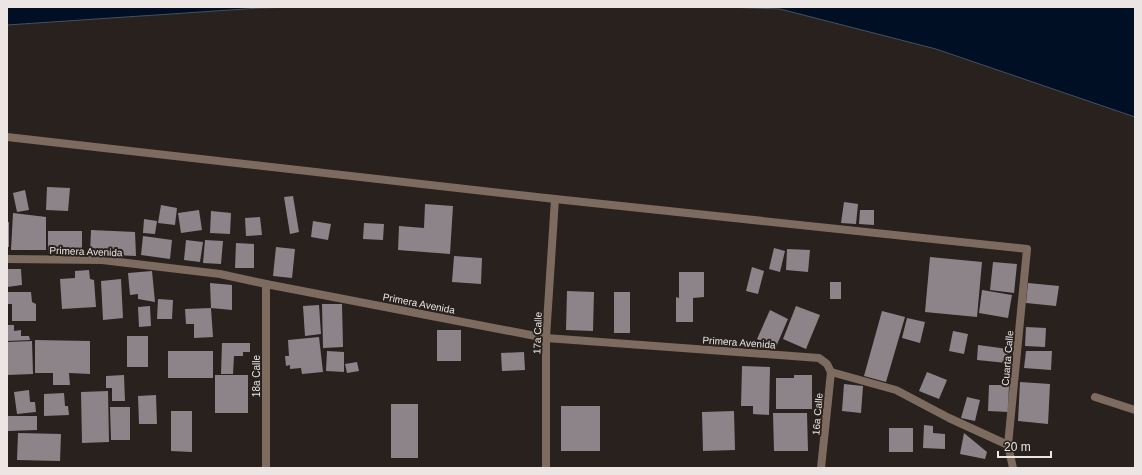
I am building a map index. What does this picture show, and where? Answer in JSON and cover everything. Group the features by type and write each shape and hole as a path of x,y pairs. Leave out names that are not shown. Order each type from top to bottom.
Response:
{"street":[{"path":"7,137 555,199"},
{"name":"Cuarta Calle","path":"555,199 1027,249 1008,445 1013,468"},
{"name":"17a Calle","path":"546,468 546,338 555,199"},
{"name":"Primera Avenida","path":"7,259 102,260 220,274 546,338 819,358 827,364 831,372"},
{"name":"18a Calle","path":"266,284 266,468"},
{"path":"831,372 896,390 949,418 1008,445"},
{"name":"16a Calle","path":"821,468 831,372"},
{"path":"1095,396 1135,410"}],"water":[{"path":"7,7 303,7 260,8 7,25"},
{"path":"725,7 1135,7 1135,117 936,49 780,9"}],"building":[{"path":"47,187 70,188 68,211 46,210"},
{"path":"25,190 29,210 17,212 13,193"},
{"path":"293,196 299,232 290,234 284,197"},
{"path":"844,202 858,204 856,224 841,223"},
{"path":"425,204 453,206 450,254 398,250 399,226 424,228"},
{"path":"161,205 177,208 175,225 158,223"},
{"path":"199,210 202,230 181,233 178,213"},
{"path":"860,210 874,210 874,225 859,224"},
{"path":"211,211 231,213 230,234 210,233"},
{"path":"13,213 46,217 46,250 11,250"},
{"path":"260,217 262,235 246,236 245,218"},
{"path":"144,219 157,221 155,234 143,233"},
{"path":"313,221 331,224 328,240 311,237"},
{"path":"7,222 9,222 9,247 7,247"},
{"path":"364,223 384,224 383,240 363,239"},
{"path":"91,230 135,232 136,256 90,254"},
{"path":"48,231 82,231 82,252 48,253"},
{"path":"143,236 172,240 170,259 141,255"},
{"path":"186,240 203,242 200,262 184,260"},
{"path":"205,240 223,241 221,264 203,263"},
{"path":"236,243 254,244 254,268 235,268"},
{"path":"276,247 295,249 292,278 273,276"},
{"path":"774,248 785,251 780,272 769,269"},
{"path":"787,249 810,250 808,272 786,270"},
{"path":"454,256 482,258 481,284 452,282"},
{"path":"930,257 982,262 977,317 925,312"},
{"path":"993,262 1017,264 1014,293 990,290"},
{"path":"752,267 764,271 758,294 746,291"},
{"path":"7,269 21,269 22,285 7,287"},
{"path":"89,270 90,279 94,280 96,307 62,309 60,279 75,278 75,271"},
{"path":"152,271 155,302 138,299 138,294 130,295 128,273"},
{"path":"679,272 704,272 704,297 693,298 693,322 676,322 676,297 679,298"},
{"path":"121,279 123,318 103,320 101,281"},
{"path":"830,282 841,282 841,299 830,299"},
{"path":"210,283 232,285 232,310 211,308"},
{"path":"1028,283 1059,286 1056,306 1026,303"},
{"path":"982,290 1012,295 1008,318 979,313"},
{"path":"567,291 594,292 593,331 566,330"},
{"path":"7,292 31,292 32,302 36,304 36,321 12,321 12,304 7,304"},
{"path":"614,292 630,292 630,333 614,333"},
{"path":"158,299 173,300 172,319 157,319"},
{"path":"322,304 342,304 343,347 323,348"},
{"path":"319,305 321,334 305,336 303,306"},
{"path":"150,306 151,326 139,327 138,307"},
{"path":"796,306 820,315 806,349 783,339"},
{"path":"211,308 213,337 194,338 194,324 186,324 185,309"},
{"path":"770,310 788,319 776,347 757,339"},
{"path":"882,311 905,317 886,382 864,376"},
{"path":"907,318 925,322 920,343 902,338"},
{"path":"7,325 14,325 14,331 21,330 21,336 29,336 30,340 7,341"},
{"path":"1026,327 1046,328 1045,347 1025,346"},
{"path":"437,330 461,330 461,361 437,361"},
{"path":"953,331 968,334 964,354 949,351"},
{"path":"127,336 148,336 148,367 127,367"},
{"path":"319,337 323,372 302,374 301,368 290,369 290,365 286,366 285,356 289,356 288,340"},
{"path":"35,340 90,341 90,374 69,373 70,385 53,385 53,373 35,373"},
{"path":"32,341 33,374 7,375 7,342"},
{"path":"222,343 250,343 250,352 243,352 243,356 234,356 233,374 221,374"},
{"path":"978,345 1008,349 1007,363 977,360"},
{"path":"168,351 213,351 213,378 168,378"},
{"path":"327,351 344,352 344,372 326,371"},
{"path":"1026,351 1052,351 1051,370 1024,368"},
{"path":"524,352 525,370 502,371 501,353"},
{"path":"357,362 359,371 347,373 345,364"},
{"path":"742,366 770,367 769,415 753,414 753,406 741,406"},
{"path":"927,372 947,380 939,399 919,391"},
{"path":"124,375 125,401 112,401 112,388 106,388 106,376"},
{"path":"215,375 248,375 248,413 215,413"},
{"path":"794,375 812,375 812,409 776,409 776,378 794,378"},
{"path":"1020,382 1050,384 1048,424 1018,421"},
{"path":"844,384 863,386 861,413 842,411"},
{"path":"989,385 1009,385 1008,412 988,411"},
{"path":"29,390 30,402 35,402 36,412 17,414 14,392"},
{"path":"108,391 109,442 82,443 81,392"},
{"path":"64,393 65,406 68,406 69,415 44,416 44,394"},
{"path":"156,395 157,424 139,424 138,396"},
{"path":"967,397 980,400 975,421 961,418"},
{"path":"391,404 418,404 418,458 391,458"},
{"path":"561,406 600,406 600,451 561,451"},
{"path":"110,407 130,407 130,440 111,440"},
{"path":"171,411 192,411 192,452 171,451"},
{"path":"734,411 735,450 703,451 702,412"},
{"path":"773,413 807,413 808,451 774,451"},
{"path":"8,416 37,416 37,430 8,431"},
{"path":"924,425 933,426 933,433 945,434 945,449 923,448"},
{"path":"889,428 913,428 913,452 889,452"},
{"path":"18,433 61,434 60,461 17,460"},
{"path":"964,433 987,452 985,459 960,454"}]}
